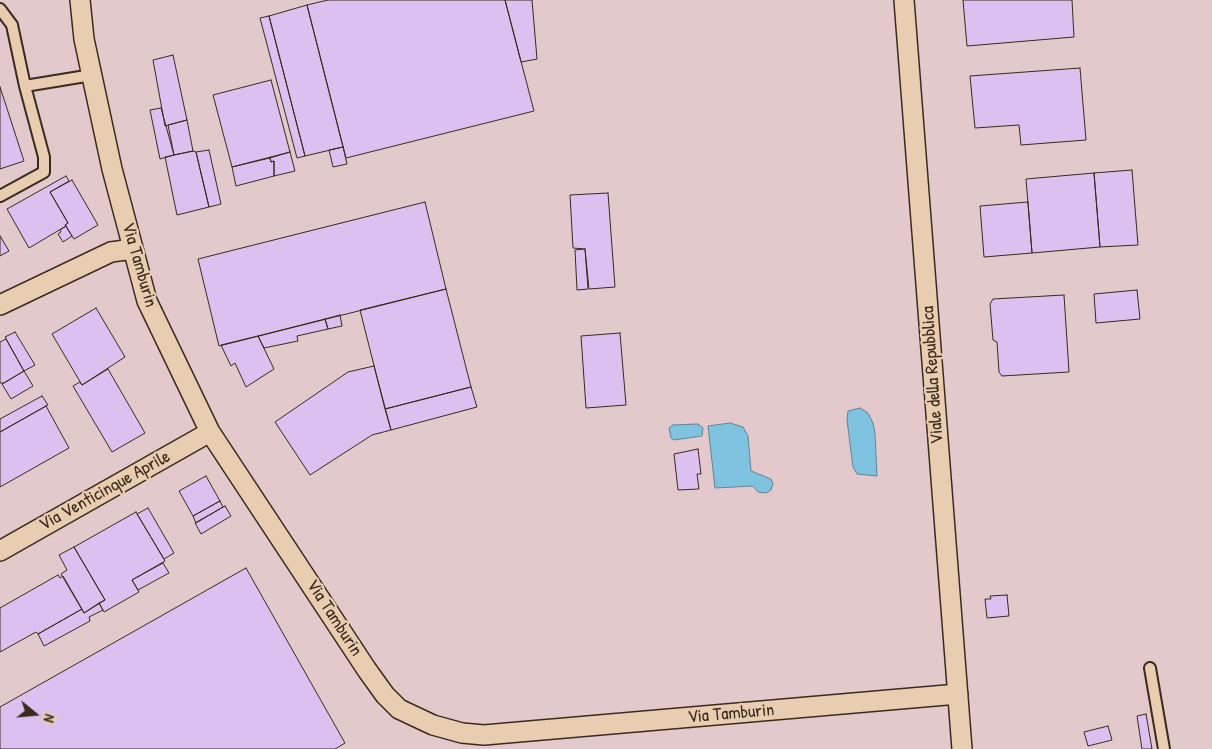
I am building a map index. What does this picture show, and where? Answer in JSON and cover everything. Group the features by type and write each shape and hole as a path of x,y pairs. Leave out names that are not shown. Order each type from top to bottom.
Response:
{"street":[{"name":"Via Tamburin","path":"80,0 84,39 92,75 147,301 210,432 385,696 399,709 434,725 462,733 484,735 958,694"},
{"name":"Viale della Repubblica","path":"904,0 962,749"},
{"path":"0,305 111,252 133,249"},
{"name":"Via Venticinque Aprile","path":"0,550 210,432"}],"lane":[{"path":"0,9 12,25 25,86 43,149 44,172 0,196"},
{"path":"25,86 92,75"},
{"path":"1150,668 1164,749"}],"shaded area":[{"path":"0,0 1212,0 1212,749 0,749"}],"water":[{"path":"860,408 868,413 873,423 877,476 857,474 853,467 847,420 848,411"},
{"path":"730,423 743,427 748,436 751,471 771,479 773,484 771,490 766,493 758,492 753,486 715,488 708,426"},
{"path":"698,424 703,428 702,436 674,440 671,438 669,428 672,425"}],"building":[{"path":"328,0 505,0 534,111 346,158 307,5"},
{"path":"505,0 532,0 537,59 521,62"},
{"path":"963,0 1072,0 1074,37 967,46"},
{"path":"307,5 343,147 305,156 269,16"},
{"path":"269,16 305,156 297,158 260,18"},
{"path":"173,55 187,120 165,126 153,60"},
{"path":"1080,68 1086,140 1021,145 1019,125 975,128 970,76"},
{"path":"271,80 290,152 232,167 213,95"},
{"path":"0,87 24,161 0,169"},
{"path":"161,108 174,155 160,159 150,110"},
{"path":"187,120 193,151 174,155 168,125"},
{"path":"343,147 347,164 333,167 329,150"},
{"path":"209,150 221,204 209,207 196,152"},
{"path":"196,152 209,207 177,215 165,157"},
{"path":"290,152 295,171 274,176 274,161 271,162 270,158"},
{"path":"270,158 271,162 274,161 274,176 236,186 232,167"},
{"path":"1132,170 1138,245 1100,247 1094,173"},
{"path":"1094,173 1100,247 1032,253 1026,179"},
{"path":"66,176 69,181 50,192 68,223 29,248 7,209"},
{"path":"72,180 98,225 74,239 65,225 68,223 50,192"},
{"path":"608,193 615,287 589,289 585,249 573,248 570,195"},
{"path":"425,202 446,289 219,346 198,259"},
{"path":"1028,202 1032,253 984,257 980,206"},
{"path":"66,226 72,236 63,242 58,234"},
{"path":"0,236 9,251 0,256"},
{"path":"585,249 588,289 577,290 575,250"},
{"path":"446,289 471,387 385,409 360,310"},
{"path":"1137,290 1140,319 1096,323 1094,294"},
{"path":"1064,295 1069,372 1002,376 999,372 997,342 993,340 990,304 993,299"},
{"path":"96,308 125,357 82,385 52,334"},
{"path":"340,315 342,326 328,329 325,319"},
{"path":"325,319 328,329 297,336 298,341 264,348 258,336"},
{"path":"15,332 35,365 24,371 5,337"},
{"path":"620,333 626,405 586,408 581,336"},
{"path":"258,336 274,369 246,387 235,363 231,366 221,345"},
{"path":"6,339 24,371 4,383 0,383 0,342"},
{"path":"374,366 391,430 372,435 310,475 275,422 348,372"},
{"path":"108,369 145,433 112,452 73,386 80,382 82,385"},
{"path":"24,371 33,386 11,399 2,384"},
{"path":"471,387 477,407 391,430 385,409"},
{"path":"42,396 48,405 0,432 0,419"},
{"path":"46,406 69,448 0,487 0,432"},
{"path":"698,449 701,474 697,474 699,489 678,490 674,454"},
{"path":"206,476 220,501 193,516 179,491"},
{"path":"220,501 223,507 196,523 193,516"},
{"path":"225,506 231,516 201,534 195,523"},
{"path":"148,508 174,553 164,559 137,514"},
{"path":"136,512 165,561 132,580 139,592 104,612 99,603 105,600 74,547"},
{"path":"74,547 105,600 84,613 61,574 67,570 59,555"},
{"path":"163,563 169,573 138,590 132,580"},
{"path":"246,568 345,743 335,749 0,749 0,707"},
{"path":"58,575 60,578 63,576 82,609 38,634 36,632 0,652 0,608"},
{"path":"1007,595 1009,616 987,618 985,599 991,599 990,596"},
{"path":"99,603 103,610 89,617 90,621 44,646 38,634 82,609 84,613"},
{"path":"1146,714 1152,749 1142,749 1137,716"},
{"path":"1108,726 1112,740 1088,746 1084,732"}]}
